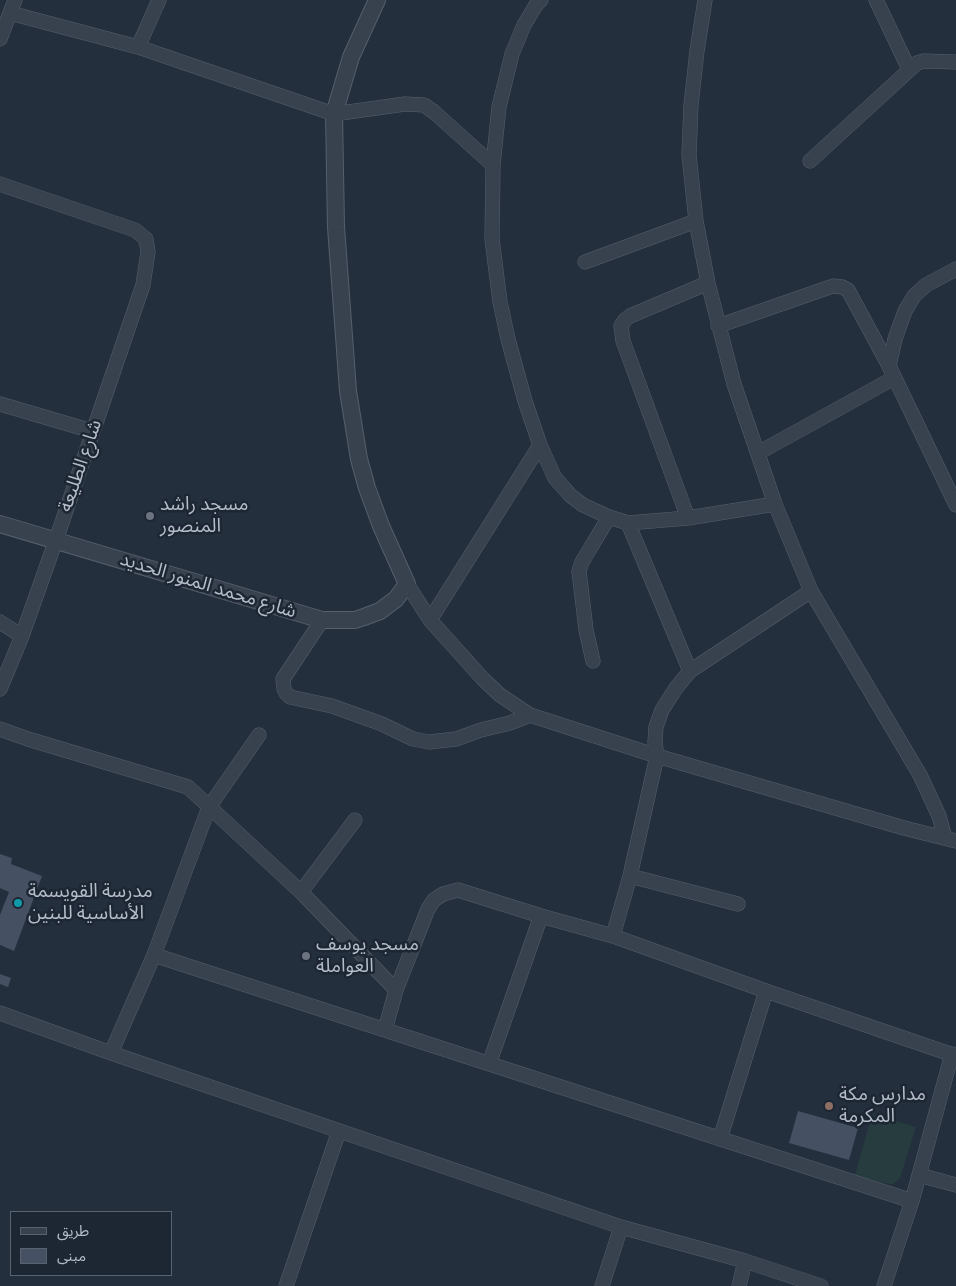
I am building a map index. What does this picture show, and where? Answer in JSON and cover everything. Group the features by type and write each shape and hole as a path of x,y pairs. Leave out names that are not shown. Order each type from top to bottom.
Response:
{"street":[{"path":"138,47 159,0"},
{"path":"377,0 351,57 334,114 336,227 348,392 359,459 367,488 381,526 407,584 430,620 494,690 530,715 657,756 951,840"},
{"path":"541,0 524,25 512,54 499,107 492,165 492,239 500,302 510,348 540,445 555,478 571,496 583,505 609,517 628,522 688,518 775,504"},
{"path":"705,0 690,104 689,156 696,221 708,283 734,384 775,504 811,591 920,774 951,840"},
{"path":"876,0 909,69"},
{"path":"1,33 12,6 334,114 405,104 424,106 434,112 492,165"},
{"path":"810,161 917,63 924,61 956,62"},
{"name":"شارع الطليعة","path":"0,184 135,230 146,240 148,252 144,285 22,636 0,689"},
{"path":"585,262 696,221"},
{"path":"892,372 895,339 905,311 914,296 926,285 956,269"},
{"path":"688,518 624,341 621,326 630,316 708,283"},
{"path":"718,326 833,286 848,290 892,372 956,505"},
{"path":"758,453 892,372"},
{"path":"0,404 92,432"},
{"path":"430,620 540,445"},
{"path":"593,661 586,630 579,571 582,562 609,517"},
{"path":"628,522 690,671"},
{"name":"شارع محمد المنور الحديد","path":"0,524 322,620 355,620 380,611 396,599 407,584"},
{"path":"613,936 630,876 657,756 655,742 656,726 662,710 690,671 811,591"},
{"path":"322,620 284,679 284,689 290,697 332,706 382,724 413,739 429,742 456,739 530,715"},
{"path":"0,622 22,636"},
{"path":"0,729 188,787 199,795 209,807 301,892 396,990"},
{"path":"111,1053 154,955 209,807 258,735"},
{"path":"301,892 355,820"},
{"path":"630,876 738,904"},
{"path":"385,1030 396,990 428,909 434,900 443,894 458,890 613,936 766,991 954,1055 912,1201 884,1286"},
{"path":"489,1064 541,916"},
{"path":"154,955 912,1201"},
{"path":"720,1139 766,991"},
{"path":"0,1013 111,1053 621,1227 746,1261 821,1286"},
{"path":"286,1286 339,1131"},
{"path":"919,1175 956,1185"},
{"path":"602,1286 621,1227"},
{"path":"739,1286 746,1261"}],"green space":[{"path":"872,1114 916,1127 900,1178 893,1184 855,1175"}],"building":[{"name":"مدرسة القويسمة الأساسية للبنين","path":"0,854 12,858 11,864 42,876 14,951 0,945 0,915 9,892 0,888"},
{"path":"0,974 11,978 8,987 0,984"},
{"path":"798,1111 858,1128 849,1160 789,1143"}],"place":[{"name":"مسجد راشد المنصور","path":"150,516"},
{"name":"مدرسة القويسمة الأساسية للبنين","path":"18,903"},
{"name":"مسجد يوسف العواملة","path":"306,956"},
{"name":"مدارس مكة المكرمة","path":"829,1106"}]}
